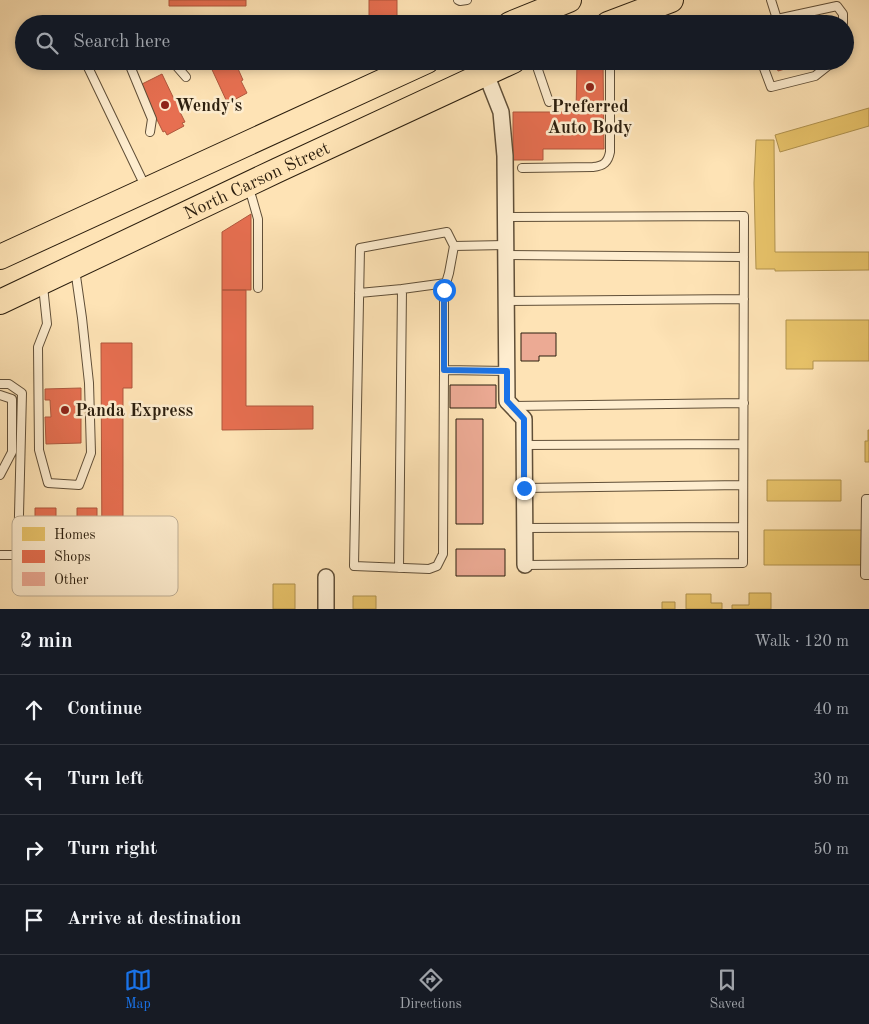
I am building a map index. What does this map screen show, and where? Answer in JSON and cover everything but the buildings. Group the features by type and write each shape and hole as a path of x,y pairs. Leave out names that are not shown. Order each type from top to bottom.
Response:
{"main road":[{"path":"536,15 569,0"},
{"path":"632,15 671,0"},
{"name":"North Carson Street","path":"0,257 408,70"},
{"name":"North Carson Street","path":"0,302 494,70"},
{"path":"332,105 347,138"},
{"path":"147,190 163,225"}],"street":[{"path":"486,74 501,112 505,156 507,401 524,419 525,565"},
{"path":"326,577 326,609"}],"lane":[{"path":"458,0 467,0"},
{"path":"771,0 776,15"},
{"path":"795,15 837,6 843,15"},
{"path":"89,70 147,190"},
{"path":"132,70 152,119 150,132"},
{"path":"180,70 186,77"},
{"path":"538,70 549,102"},
{"path":"522,168 594,167 601,166 606,162 610,152 610,70"},
{"path":"765,70 771,87 815,76 823,70"},
{"path":"247,185 258,219 258,288"},
{"path":"505,217 744,216 743,563 525,565"},
{"path":"447,232 454,246 450,273 446,282 444,290 443,554 437,566 429,569 354,566 360,248 447,232"},
{"path":"454,246 506,250 744,256"},
{"path":"43,282 48,324 38,347 39,450 48,483 79,485 91,453 89,383 75,266"},
{"path":"359,294 446,282"},
{"path":"398,568 402,289"},
{"path":"506,301 744,299"},
{"path":"444,370 507,371"},
{"path":"0,384 9,384 22,394 19,516"},
{"path":"0,394 12,398 12,452 0,475"},
{"path":"511,406 744,403"},
{"path":"524,445 743,444"},
{"path":"524,488 743,485"},
{"path":"869,499 866,499 865,576 869,576"},
{"path":"525,528 743,527"}],"place":[{"name":"Preferred Auto Body","path":"590,87"},
{"name":"Wendy's","path":"165,105"},
{"name":"Panda Express","path":"65,410"}],"route":[{"path":"444,290 444,370 507,371 507,401 524,419 524,488"}]}
